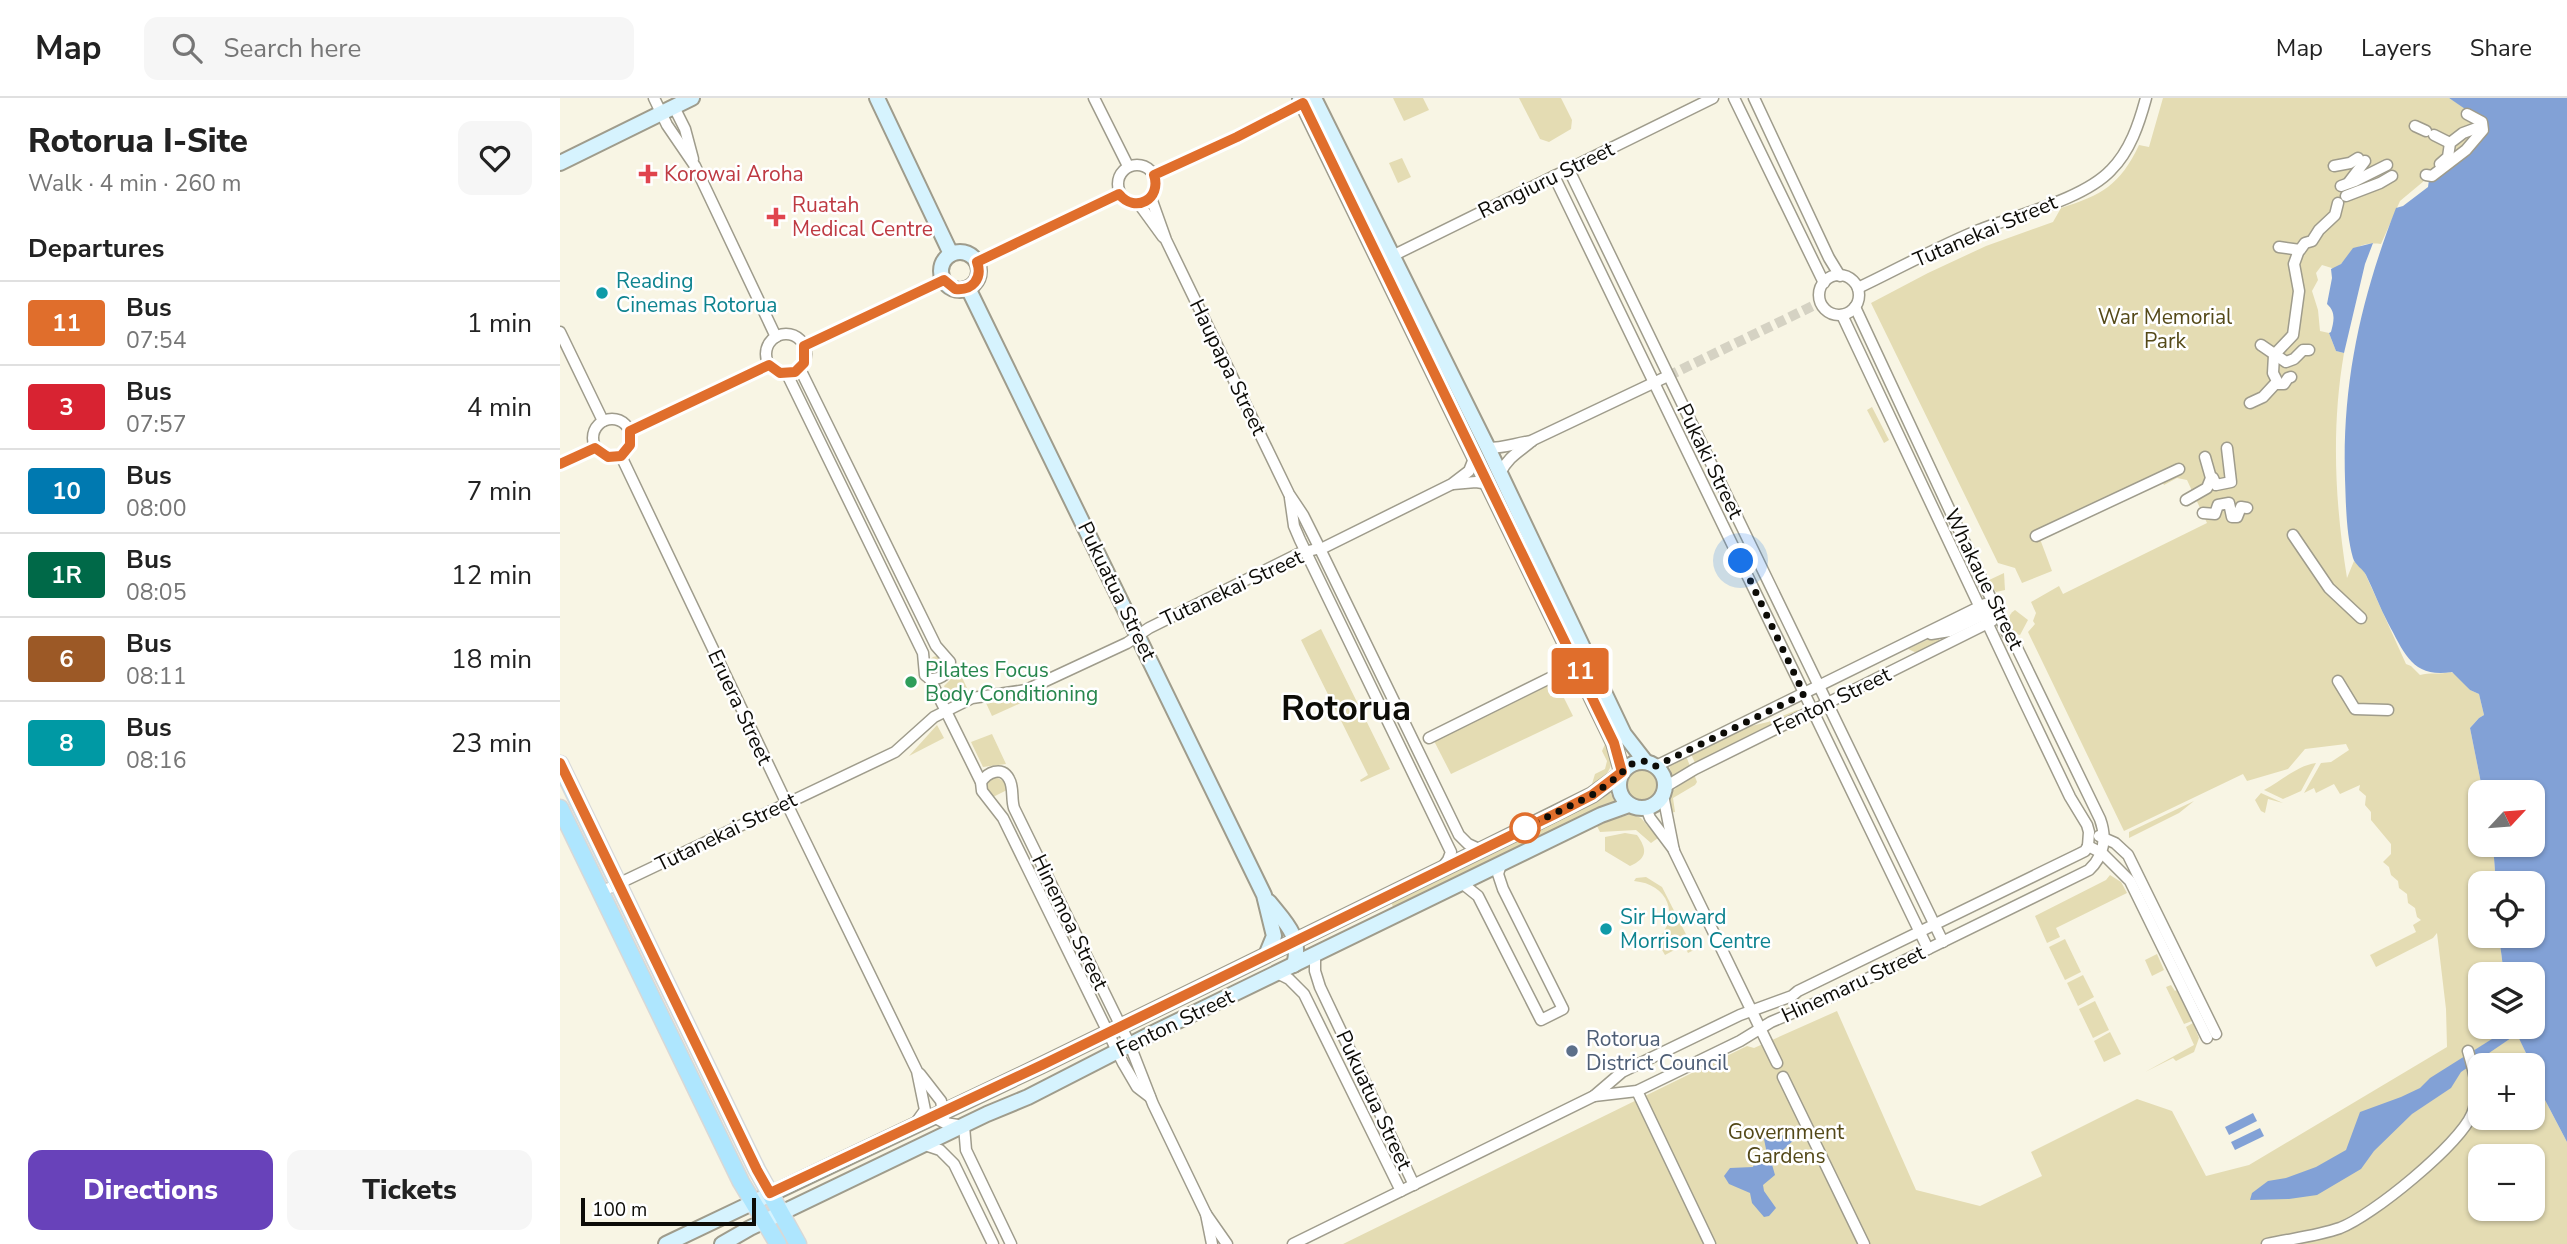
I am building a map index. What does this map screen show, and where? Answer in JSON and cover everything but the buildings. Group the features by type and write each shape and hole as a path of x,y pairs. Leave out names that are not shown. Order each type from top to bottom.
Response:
{"main road":[{"path":"877,98 951,254"},
{"path":"1306,100 1394,255 1482,451 1624,734 1661,772 1664,791 1653,806 1646,808 1629,805 1620,795 1618,788 1621,773 1614,743 1495,478"},
{"path":"1306,100 1380,262 1482,451"},
{"path":"560,163 680,103"},
{"path":"966,252 977,262 979,274 973,285 955,289 944,280 943,262 951,254 966,252"},
{"name":"Pukuatua Street","path":"968,288 1289,947"},
{"path":"1621,773 1628,765 1650,763"},
{"path":"560,764 757,1170 798,1244"},
{"name":"Fenton Street","path":"666,1244 1267,953 1289,947 1592,795 1621,773"},
{"name":"Fenton Street","path":"1289,947 1315,954 1601,815 1629,805"},
{"path":"560,808 741,1182 778,1244"},
{"name":"Pukuatua Street","path":"1264,895 1289,947"},
{"name":"Fenton Street","path":"722,1244 1028,1097 1277,973 1289,947"}],"street":[{"path":"654,98 680,103 695,166 776,337"},
{"path":"1094,98 1128,166"},
{"name":"Rangiuru Street","path":"1380,262 1713,98"},
{"path":"1734,98 1824,282"},
{"path":"1754,98 1840,276"},
{"name":"Tutanekai Street","path":"1857,288 1979,230 2097,183 2123,156 2132,140 2146,98"},
{"path":"1154,175 1222,144 1306,100"},
{"path":"2467,114 2482,122 2483,130 2452,162 2432,176 2421,178 2447,159 2450,143 2463,133 2482,126"},
{"path":"2415,126 2450,143"},
{"path":"2278,383 2273,373 2274,355 2293,335 2299,291 2294,264 2299,250 2312,241 2335,215 2361,160 2334,166"},
{"path":"2344,192 2387,165"},
{"path":"1128,166 1145,167 1154,175 1156,187 1151,198 1139,204 1124,200 1119,194 1118,178 1128,166"},
{"name":"Pukaki Street","path":"1568,168 1943,942"},
{"name":"Pukaki Street","path":"1553,176 1928,949"},
{"path":"2344,192 2380,183 2392,176"},
{"path":"977,262 1119,194"},
{"name":"Haupapa Street","path":"1151,198 1166,240 1459,835 1468,844 1481,850"},
{"name":"Haupapa Street","path":"1139,204 1166,240"},
{"path":"2279,247 2299,250"},
{"path":"1834,276 1851,280 1859,295 1855,307 1842,315 1829,313 1821,302 1820,292 1824,282 1834,276"},
{"path":"804,346 944,280"},
{"name":"Whakaue Street","path":"1855,307 1995,608 2102,825 2102,853"},
{"name":"Whakaue Street","path":"1842,315 2089,832"},
{"path":"560,332 603,421"},
{"path":"792,335 804,346 806,357 800,369 787,374 774,370 769,365 766,352 776,337 792,335"},
{"path":"2261,345 2286,362 2294,359"},
{"path":"2278,383 2284,384 2290,377 2287,368 2294,359 2303,350 2309,351"},
{"path":"630,431 769,365"},
{"path":"800,369 936,646 950,662 944,675 930,679"},
{"name":"Hinemoa Street","path":"787,374 923,653 925,675 930,679 981,782 982,791 1003,818 1124,1048 1137,1087 1150,1097 1206,1214 1227,1244"},
{"path":"1482,451 1533,440 1668,376"},
{"path":"2250,403 2263,397 2278,383"},
{"path":"615,419 630,431 630,445 621,456 608,457 595,448 592,437 595,428 603,421 615,419"},
{"path":"1495,478 1510,456 1521,452 1533,440"},
{"path":"2205,457 2216,485 2231,482 2227,447"},
{"path":"560,464 595,448"},
{"name":"Tutanekai Street","path":"601,892 895,752 934,717 972,698 1026,690 1126,643 1160,622 1306,552 1320,549 1452,484 1469,471 1482,451"},
{"name":"Eruera Street","path":"621,456 917,1071 936,1115 941,1138"},
{"path":"2036,536 2179,469"},
{"path":"2230,473 2242,471"},
{"name":"Tutanekai Street","path":"1452,484 1495,478"},
{"path":"2186,500 2207,488 2211,478"},
{"name":"Haupapa Street","path":"1289,494 1294,526 1451,852 1438,871"},
{"path":"2203,513 2216,514 2218,505 2230,503 2232,517 2238,517 2241,507 2247,508"},
{"path":"2293,535 2329,588 2361,618"},
{"name":"Fenton Street","path":"1664,791 1695,769 1827,704 1995,608"},
{"name":"Fenton Street","path":"1650,763 1804,694 1921,635 1984,615 1995,608"},
{"path":"1429,737 1562,672"},
{"path":"2338,681 2357,710 2388,710"},
{"name":"Hinemoa Street","path":"981,782 985,776 996,771 1003,772 1009,779 1014,808 1114,1029"},
{"path":"1664,791 1674,851"},
{"path":"1646,808 1657,830 1674,851 1777,1063"},
{"path":"2089,832 2115,843 2128,855 2211,1036 2130,881 2102,853 2088,846 2089,832"},
{"name":"Hinemaru Street","path":"1293,1244 1594,1097 1622,1072 1752,1010 1792,996 2085,851 2088,846"},
{"name":"Hinemaru Street","path":"1594,1097 1637,1091 1761,1028 2089,870 2098,862 2102,853"},
{"path":"1463,884 1478,896 1541,1020 1563,1009 1503,889 1499,874 1502,864"},
{"name":"Pukuatua Street","path":"1315,954 1315,971 1320,986 1414,1185"},
{"name":"Pukuatua Street","path":"1277,973 1289,979 1304,994 1401,1191"},
{"path":"2266,1244 2339,1228 2361,1218 2386,1201 2452,1143 2473,1111 2476,1090 2468,1051"},
{"name":"Eruera Street","path":"917,1071 941,1101 936,1115"},
{"path":"1783,1077 1864,1244"},
{"path":"1637,1091 1710,1244"},
{"path":"936,1115 964,1126 966,1150 1011,1244"},
{"path":"925,1145 940,1150 954,1164 993,1244"},
{"name":"Hinemoa Street","path":"1206,1214 1212,1244"}],"green space":[{"path":"1393,98 1423,98 1429,110 1404,121"},
{"path":"1519,98 1561,98 1572,120 1571,129 1549,142 1540,139"},
{"path":"2163,98 2449,98 2484,120 2485,130 2400,201 2381,244 2359,247 2335,269 2322,265 2316,273 2318,280 2312,291 2318,310 2320,331 2329,333 2336,351 2344,353 2337,409 2336,466 2347,578 2354,561 2364,571 2406,664 2420,675 2451,672 2457,675 2470,690 2479,694 2484,715 2470,728 2480,780 2468,780 2468,858 2494,858 2495,871 2468,871 2468,948 2501,948 2502,962 2468,962 2468,1039 2492,1039 2477,1049 2490,1051 2510,1039 2520,1039 2526,1053 2468,1053 2468,1130 2545,1130 2545,1100 2567,1142 2567,1244 1343,1244 1747,1046 1754,1048 1837,1011 1916,1190 1980,1206 2042,1176 2031,1152 2137,1099 2172,1111 2206,1176 2249,1165 2447,1047 2446,1009 2437,933 2433,938 2376,967 2370,955 2416,932 2413,925 2421,920 2417,917 2415,908 2408,903 2407,894 2399,888 2398,881 2383,862 2391,854 2391,844 2371,820 2371,812 2365,805 2366,796 2359,790 2360,785 2340,794 2334,784 2316,793 2314,788 2304,793 2321,763 2331,762 2349,750 2346,744 2305,749 2288,769 2247,781 2243,774 2124,831 2028,632 2035,624 2033,621 2036,613 2031,602 2059,586 2063,594 2207,523 2187,480 2177,478 2164,485 2161,479 2040,539 2052,571 2022,583 2015,568 1998,563 1871,303 1986,246 2053,222 2061,208 2099,193 2117,179 2139,145 2149,147"},
{"path":"1402,158 1411,177 1398,183 1389,163"},
{"path":"1872,407 1889,440 1884,443 1867,410"},
{"path":"2004,573 2005,590 1996,592 1987,581"},
{"path":"2015,610 2028,620 2020,635 2013,633 2009,623 2010,615"},
{"path":"1321,629 1390,769 1361,782 1360,780 1368,775 1301,640"},
{"path":"1938,637 1941,643 1919,654 1908,649 1931,638"},
{"path":"937,656 943,659 946,665 943,671 937,674 931,671 928,665 931,659"},
{"path":"959,671 967,688 949,697 944,686"},
{"path":"1555,680 1573,716 1451,774 1433,739"},
{"path":"1023,702 992,716 986,703"},
{"path":"1797,710 1802,711 1695,763 1691,754 1747,727"},
{"path":"937,725 944,738 909,756"},
{"path":"992,734 1006,764 983,767 971,742"},
{"path":"1607,740 1611,756 1610,767 1604,777 1591,787 1595,774 1605,769 1607,761 1602,751"},
{"path":"1686,756 1690,766 1672,777 1669,765"},
{"path":"2316,763 2301,791 2283,799 2264,790 2296,770"},
{"path":"1642,766 1654,771 1659,783 1654,795 1642,800 1630,795 1625,783 1630,771"},
{"path":"1694,774 1697,782 1673,798 1675,812 1671,813 1671,792"},
{"path":"994,776 1007,783 1007,790 993,797 985,788 986,783"},
{"path":"1610,792 1616,804 1394,909 1391,902 1602,799"},
{"path":"2261,793 2283,803 2268,799 2265,813 2255,800"},
{"path":"2194,801 2179,813 2129,838 2129,832"},
{"path":"1632,814 1641,818 1658,838 1651,843 1636,830 1600,832 1596,824"},
{"path":"1625,833 1637,835 1644,849 1640,860 1630,866 1605,851 1605,837"},
{"path":"2110,875 2121,882 2127,893 2056,928 2060,937 2047,943 2035,916 2106,880"},
{"path":"1646,877 1662,887 1694,950 1688,953 1684,945 1665,955 1657,941 1668,921 1667,902 1663,894 1655,888 1634,881 1636,878"},
{"path":"2065,939 2081,972 2065,980 2049,947"},
{"path":"2157,954 2164,970 2152,976 2145,960"},
{"path":"2083,975 2094,997 2078,1006 2067,983"},
{"path":"2171,985 2177,990 2192,1021 2184,1024 2166,987"},
{"path":"2095,1001 2109,1030 2093,1038 2079,1009"},
{"path":"2193,1023 2199,1038 2194,1052 2176,1061 2173,1058 2145,1072 2194,1045 2186,1027"},
{"path":"2110,1032 2121,1054 2104,1062 2094,1041"}],"water":[{"path":"2449,98 2567,98 2567,1142 2545,1100 2545,1053 2526,1053 2519,1039 2545,1039 2545,962 2502,962 2501,948 2545,948 2545,871 2495,871 2494,858 2545,857 2545,780 2480,780 2470,728 2484,715 2479,694 2470,690 2452,672 2428,671 2419,667 2405,654 2366,575 2354,560 2347,519 2347,408 2356,341 2373,275 2396,208 2403,206 2428,187 2429,180 2485,131 2471,113"},
{"path":"2373,243 2365,264 2344,353 2336,351 2329,333 2333,324 2333,313 2327,304 2331,269 2341,264 2353,248"},
{"path":"2492,1039 2510,1039 2489,1053 2470,1053"},
{"path":"2468,1054 2468,1067 2461,1072 2451,1088 2412,1114 2374,1151 2361,1169 2317,1195 2250,1200 2252,1193 2268,1181 2286,1178 2316,1167 2346,1150 2360,1112 2420,1088 2430,1078"},
{"path":"2253,1113 2257,1121 2229,1135 2225,1127"},
{"path":"1775,1127 1784,1137 1792,1134 1795,1139 1771,1161 1775,1175 1763,1185 1776,1208 1769,1216 1764,1217 1752,1203 1750,1193 1729,1184 1724,1176 1730,1168 1753,1167 1756,1156 1764,1155 1764,1139 1770,1129"},
{"path":"2260,1128 2264,1136 2235,1150 2231,1142"}],"tunnel":[{"path":"1668,376 1821,302"}],"bus line":[{"name":"11","path":"560,464 595,448 608,457 621,456 630,445 630,431 769,365 780,373 795,372 804,363 804,346 944,280 955,289 968,288 977,280 977,262 1119,194 1124,200 1139,204 1151,198 1154,193 1154,175 1303,103 1614,743 1622,772 1592,795 1555,814 1042,1065 770,1193 560,763"}],"place":[{"name":"Korowai Aroha","path":"648,174"},
{"name":"Ruatah Medical Centre","path":"776,217"},
{"name":"Reading Cinemas Rotorua","path":"602,293"},
{"name":"Pilates Focus Body Conditioning","path":"911,682"},
{"name":"Sir Howard Morrison Centre","path":"1606,929"},
{"name":"Rotorua District Council","path":"1572,1051"}],"district":[{"name":"Rotorua","path":"1346,708"}],"route":[{"path":"1525,828 1592,795 1620,775 1628,765 1645,761 1656,766 1804,694 1741,561"}],"park label":[{"name":"War Memorial Park","path":"2165,329"},
{"name":"Government Gardens","path":"1786,1144"}]}
